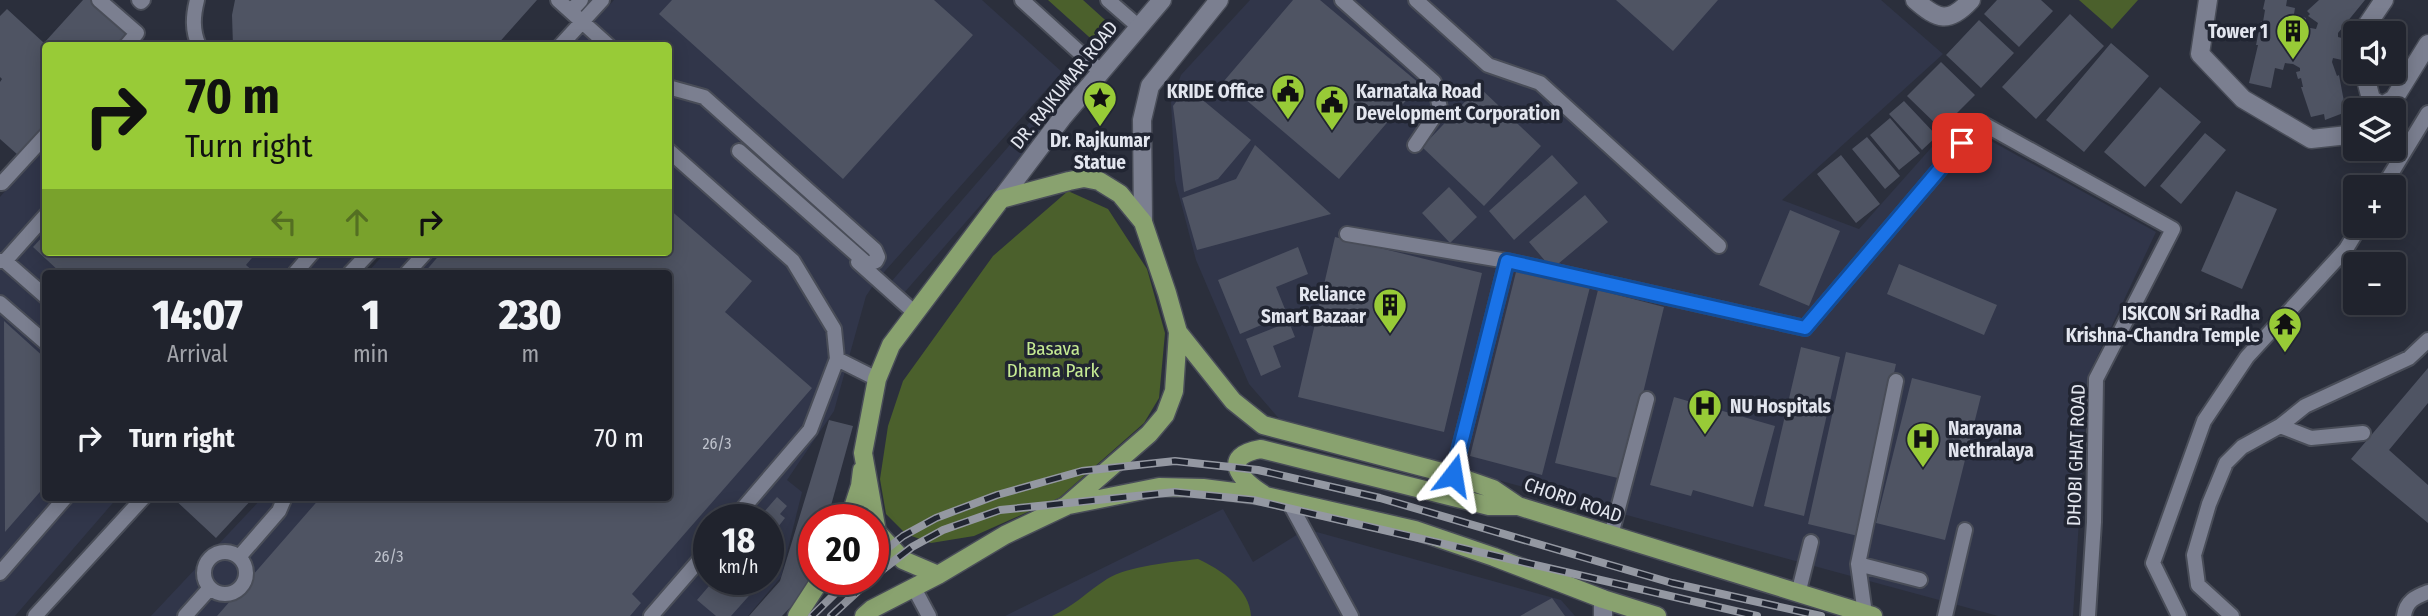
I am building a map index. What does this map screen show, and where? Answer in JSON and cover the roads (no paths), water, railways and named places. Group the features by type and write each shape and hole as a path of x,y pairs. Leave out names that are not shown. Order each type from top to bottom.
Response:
{"main road":[{"name":"DR. RAJKUMAR ROAD","path":"1001,199 1100,71 1162,0"},
{"path":"1143,222 1142,130 1150,86 1219,0"},
{"path":"1915,0 1931,15 1941,17 1959,13 1971,0"},
{"path":"2208,0 2200,54 2243,99 2311,139 2343,136"},
{"path":"2370,21 2384,0"},
{"path":"2395,98 2428,44"},
{"path":"854,504 860,486 863,453 877,379 891,345 1001,199 1083,178 1099,181 1120,194 1143,222 1158,262 1178,332 1174,391 1165,415 1149,434 1066,506"},
{"name":"CHORD ROAD","path":"1178,332 1233,401 1263,425 1453,475 1493,489 1518,506 1869,615"},
{"path":"1266,496 1245,483 1240,476 1240,457 1247,451 1261,449 1284,454 1489,506 1518,506"},
{"path":"863,453 877,531 903,561 938,575"},
{"path":"864,616 1004,535 1066,506 1159,487 1203,488 1266,496 1415,530 1494,557 1603,608 1657,616"},
{"path":"797,616 811,595"}],"lane":[{"path":"99,0 137,33 129,42"},
{"path":"197,0 193,34 197,42"},
{"path":"558,0 576,6 582,21 605,42"},
{"path":"564,42 602,0"},
{"path":"1022,0 1100,71"},
{"path":"1108,0 1139,27"},
{"path":"1342,0 1434,82 1440,107 1415,145"},
{"path":"1416,0 1488,65 1540,83 1719,246"},
{"path":"672,88 704,97 875,250 878,257 876,261 869,264 865,262 738,153 915,313"},
{"path":"2391,175 2428,113"},
{"name":"DHOBI GHAT ROAD","path":"1507,261 1805,328 1980,122 2173,229 2096,379 2094,522 2088,616"},
{"path":"0,183 42,139"},
{"path":"672,154 793,261 834,329 837,359 810,430 747,504"},
{"path":"42,219 2,261 42,295"},
{"path":"1348,234 1507,261 1453,475"},
{"path":"2179,616 2153,563 2204,421 2247,357 2353,238"},
{"path":"298,270 310,256"},
{"path":"353,270 366,256"},
{"path":"410,270 422,256"},
{"path":"0,303 42,340"},
{"path":"2232,616 2198,585 2194,555 2209,504 2226,463 2242,447 2280,426 2305,406 2409,358 2428,340"},
{"path":"837,359 877,379"},
{"path":"1869,615 1858,564 1896,381"},
{"path":"1611,535 1647,399"},
{"path":"2280,426 2311,438 2363,433"},
{"path":"0,573 63,501"},
{"path":"35,616 140,501"},
{"path":"239,557 279,511 283,501"},
{"path":"1289,502 1345,614"},
{"path":"1945,616 1965,530"},
{"path":"1798,594 1811,542"},
{"path":"223,551 232,552 239,557 247,572 241,587 228,594 220,594 210,588 203,575 208,559 223,551"},
{"path":"1858,564 1920,580"},
{"path":"651,616 693,567"},
{"path":"186,616 210,588"},
{"path":"914,588 929,616"},
{"path":"2404,616 2412,598 2428,592"}],"railway":[{"path":"889,547 903,536 936,518 997,495 1082,471 1175,461 1258,470 1380,498 1672,583 1821,616"},
{"path":"889,565 912,547 943,530 1000,510 1175,492 1253,500 1757,616"},
{"path":"812,616 834,595"},
{"path":"831,616 854,595"}],"place":[{"name":"Tower 1","path":"2293,61"},
{"name":"KRIDE Office","path":"1288,121"},
{"name":"Dr. Rajkumar Statue","path":"1100,128"},
{"name":"Karnataka Road Development Corporation","path":"1332,132"},
{"name":"Reliance Smart Bazaar","path":"1390,335"},
{"name":"ISKCON Sri Radha Krishna-Chandra Temple","path":"2285,354"},
{"name":"NU Hospitals","path":"1705,436"},
{"name":"Narayana Nethralaya","path":"1923,469"}],"park label":[{"name":"Basava Dhama Park","path":"1053,359"}]}
